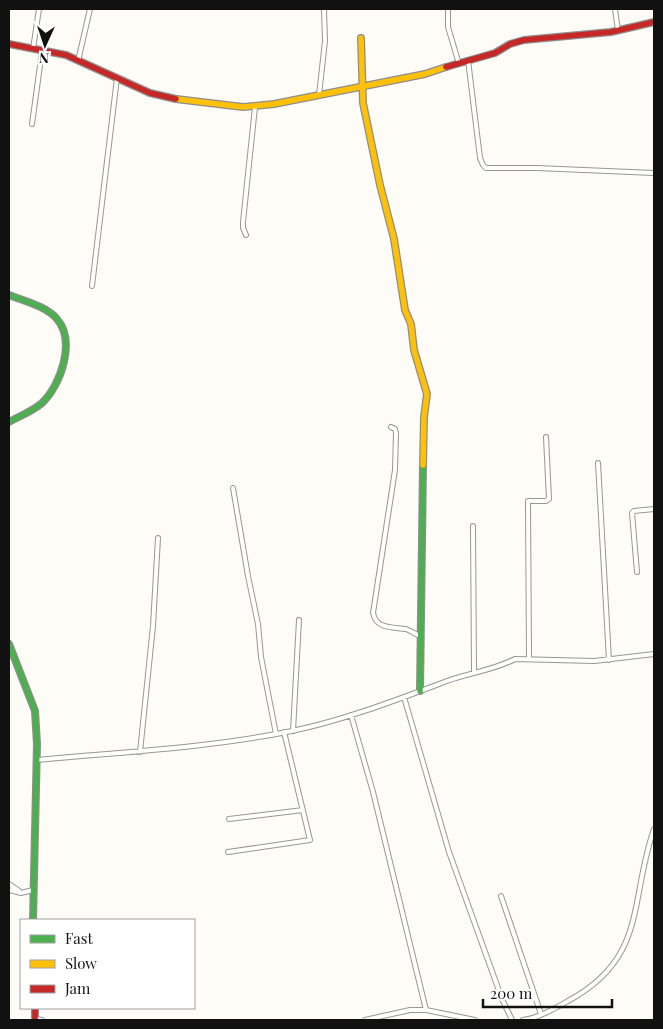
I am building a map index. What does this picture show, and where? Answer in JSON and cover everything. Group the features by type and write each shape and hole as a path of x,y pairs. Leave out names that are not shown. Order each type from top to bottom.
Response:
{"street":[{"path":"33,49 39,9"},
{"path":"78,61 90,9"},
{"path":"319,95 325,41 324,9"},
{"path":"448,9 448,27 459,64"},
{"path":"614,9 618,30"},
{"path":"9,44 66,55 150,93 235,106 255,107 425,74 495,53 510,44 524,40 600,34 654,22"},
{"path":"361,38 361,72 364,103 380,185 394,239 405,310 411,324 414,350 427,394 424,417 420,691"},
{"path":"32,124 42,51"},
{"path":"468,60 480,158 482,165 486,168 537,168 654,173"},
{"path":"92,286 117,78"},
{"path":"246,235 243,222 255,107"},
{"path":"9,295 56,318 64,334 65,351 57,381 48,396 35,408 9,422"},
{"path":"392,427 396,432 395,470 373,613 374,620 379,624 408,630 420,636"},
{"path":"528,659 528,501 546,501 549,499 546,437"},
{"path":"598,463 609,660"},
{"path":"233,488 258,624 261,657 276,734"},
{"path":"637,572 632,513 634,510 654,509"},
{"path":"473,526 474,672"},
{"path":"140,752 153,626 158,538"},
{"path":"293,731 299,620"},
{"path":"9,644 35,711 37,730 33,919"},
{"path":"37,760 140,752 293,731 351,715 474,672 506,664 515,659 594,662 654,654"},
{"path":"404,697 449,852 502,999 512,1020"},
{"path":"351,715 373,792 426,1010"},
{"path":"228,852 310,840 284,732"},
{"path":"229,819 303,810"},
{"path":"523,1020 554,1009 588,989 613,966 634,923 647,852 654,828"},
{"path":"9,884 26,893"},
{"path":"9,890 26,893 33,890"},
{"path":"501,896 541,1014"},
{"path":"365,1020 410,1010 426,1010 475,1020"}],"traffic: fast":[{"path":"9,295 34,304 52,314 63,328 66,350 60,374 49,395 35,408 9,422"},
{"path":"420,691 423,465"},
{"path":"9,644 35,711 37,744 33,919"}],"traffic: slow":[{"path":"361,38 363,103 380,185 394,239 405,310 411,324 414,350 427,394 424,417 423,465"},
{"path":"176,99 243,107 274,104 425,74 446,67"}],"traffic: jam":[{"path":"446,67 495,53 510,44 524,40 611,32 654,22"},
{"path":"9,44 66,55 150,93 176,99"},
{"path":"35,1009 35,1020"}]}
